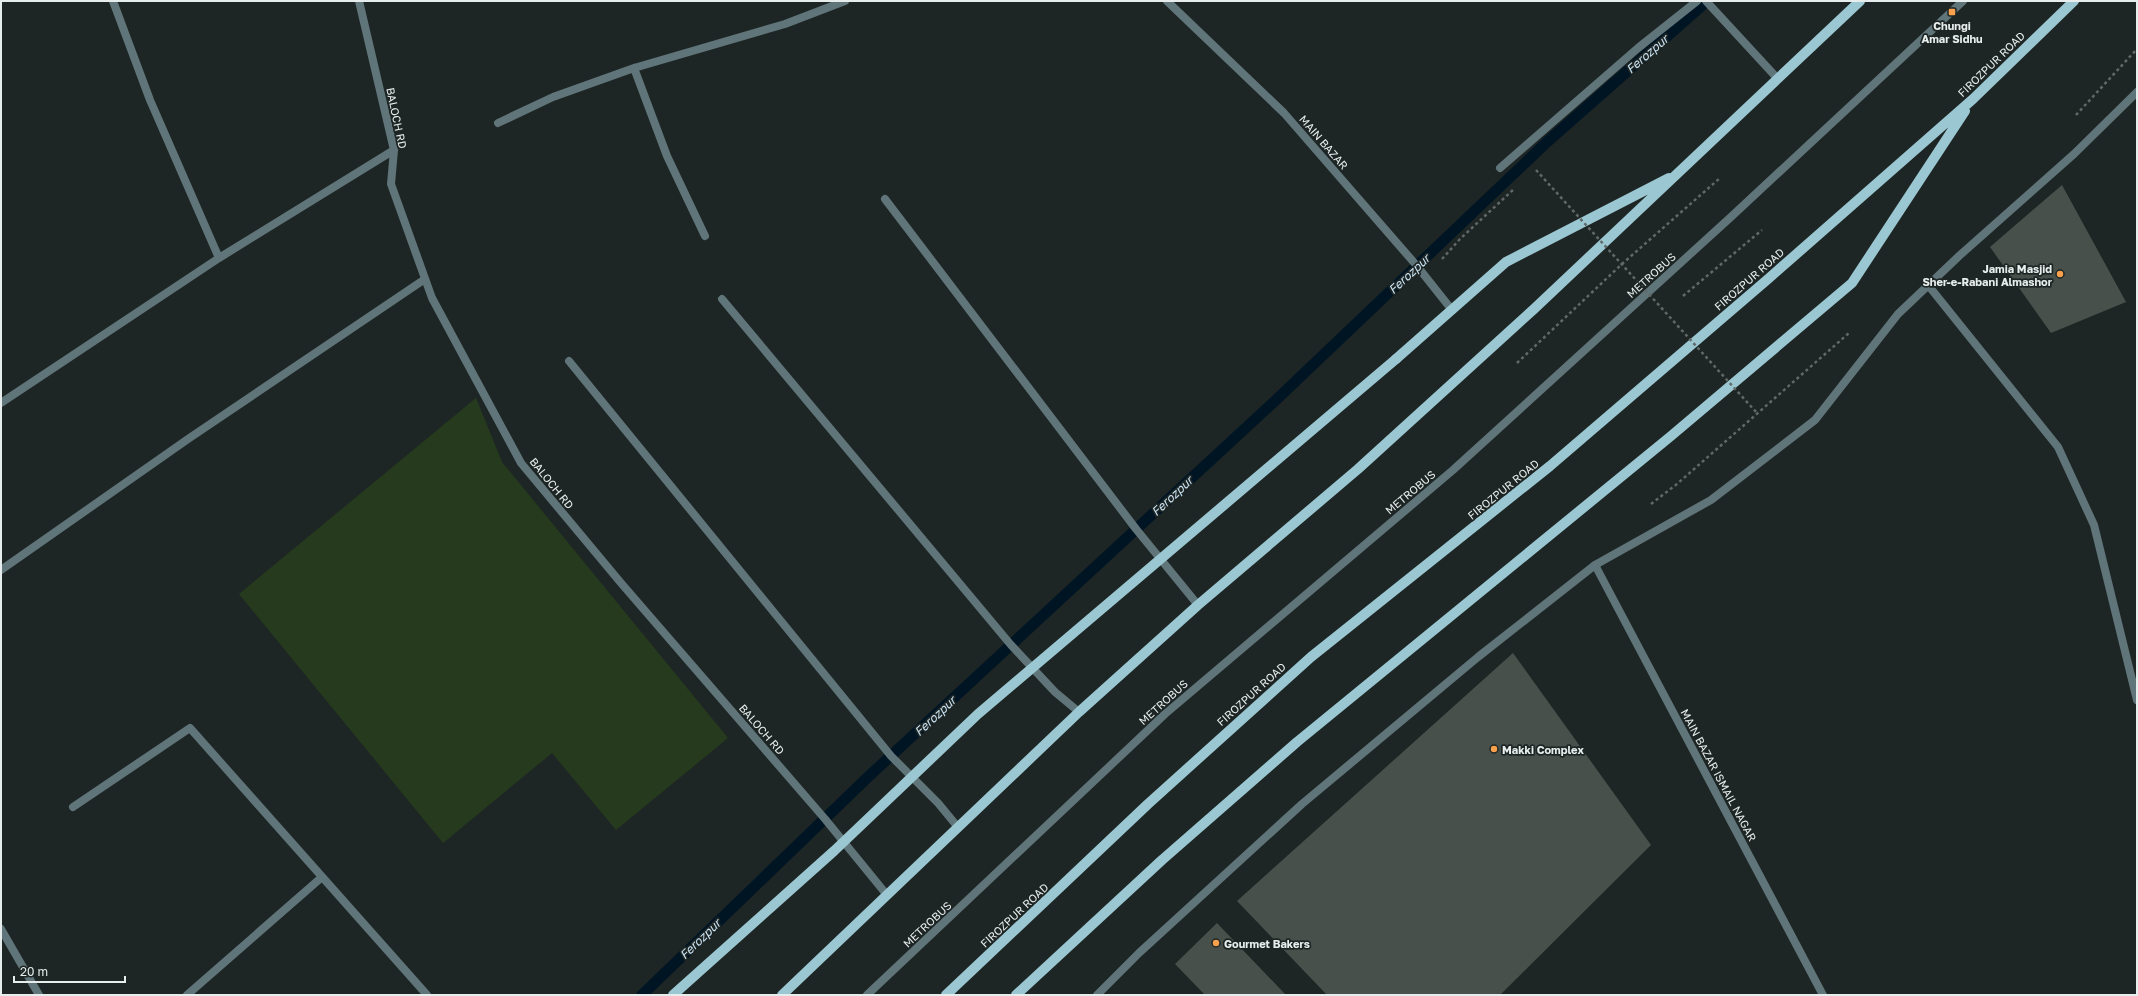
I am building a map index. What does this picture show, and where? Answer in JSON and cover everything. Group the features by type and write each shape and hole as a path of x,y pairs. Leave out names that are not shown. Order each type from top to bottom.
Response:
{"main road":[{"path":"782,995 957,826 1079,712 1198,605 1358,468 1534,309 1681,172 1860,1"},
{"name":"FIROZPUR ROAD","path":"946,995 1148,804 1311,656 1550,466 1768,279 1972,99 2074,1"},
{"path":"1016,995 1162,860 1297,742 1671,436 1852,283 1972,99"},
{"path":"673,995 834,851 978,714 1396,359 1506,262 1681,172"}],"street":[{"path":"114,1 150,100 219,258"},
{"name":"BALOCH RD","path":"359,1 394,150 391,184 432,298 522,463 621,583 825,819 887,895"},
{"path":"498,123 553,97 634,68 785,24 845,1"},
{"name":"MAIN BAZAR","path":"1167,1 1284,113 1417,266 1452,310"},
{"path":"1500,168 1638,48 1697,1"},
{"path":"1706,1 1778,79"},
{"name":"METROBUS","path":"867,995 1165,714 1453,470 1732,216 1964,1"},
{"path":"634,68 667,156 705,236"},
{"path":"1097,995 1139,953 1302,804 1478,657 1595,565 1712,500 1815,420 1898,314 1928,285 2074,154 2137,92"},
{"path":"1,403 219,258 394,150"},
{"path":"885,199 1131,523 1198,605"},
{"path":"1,570 188,438 425,279"},
{"path":"1928,285 2058,447 2094,525 2136,686 2137,700"},
{"path":"722,299 1012,645 1055,692 1079,712"},
{"path":"569,361 891,756 938,803 957,826"},
{"name":"MAIN BAZAR ISMAIL NAGAR","path":"1595,565 1823,995"},
{"path":"73,807 190,728 427,995"},
{"path":"187,995 322,877"},
{"path":"1,929 39,995"}],"path":[{"path":"1536,170 1757,414"},
{"path":"1517,363 1622,264 1720,178"},
{"path":"1743,247 1762,230"},
{"path":"1677,484 1849,333"}],"green space":[{"path":"476,398 502,462 728,738 616,830 552,753 443,843 239,594"}],"building":[{"name":"Jamia Masjid Sher-e-Rabani Almashor","path":"2062,185 2126,302 2051,333 1990,247"},
{"name":"Makki Complex","path":"1513,653 1651,845 1500,995 1327,995 1237,901"},
{"name":"Gourmet Bakers","path":"1217,923 1286,995 1205,995 1175,964"}],"waterway":[{"name":"Ferozpur","path":"642,995 868,777 1277,399 1547,142 1707,1"}],"place":[{"name":"Chungi Amar Sidhu","path":"1952,12"},
{"name":"Jamia Masjid Sher-e-Rabani Almashor","path":"2060,274"},
{"name":"Makki Complex","path":"1494,749"},
{"name":"Gourmet Bakers","path":"1216,943"}]}
